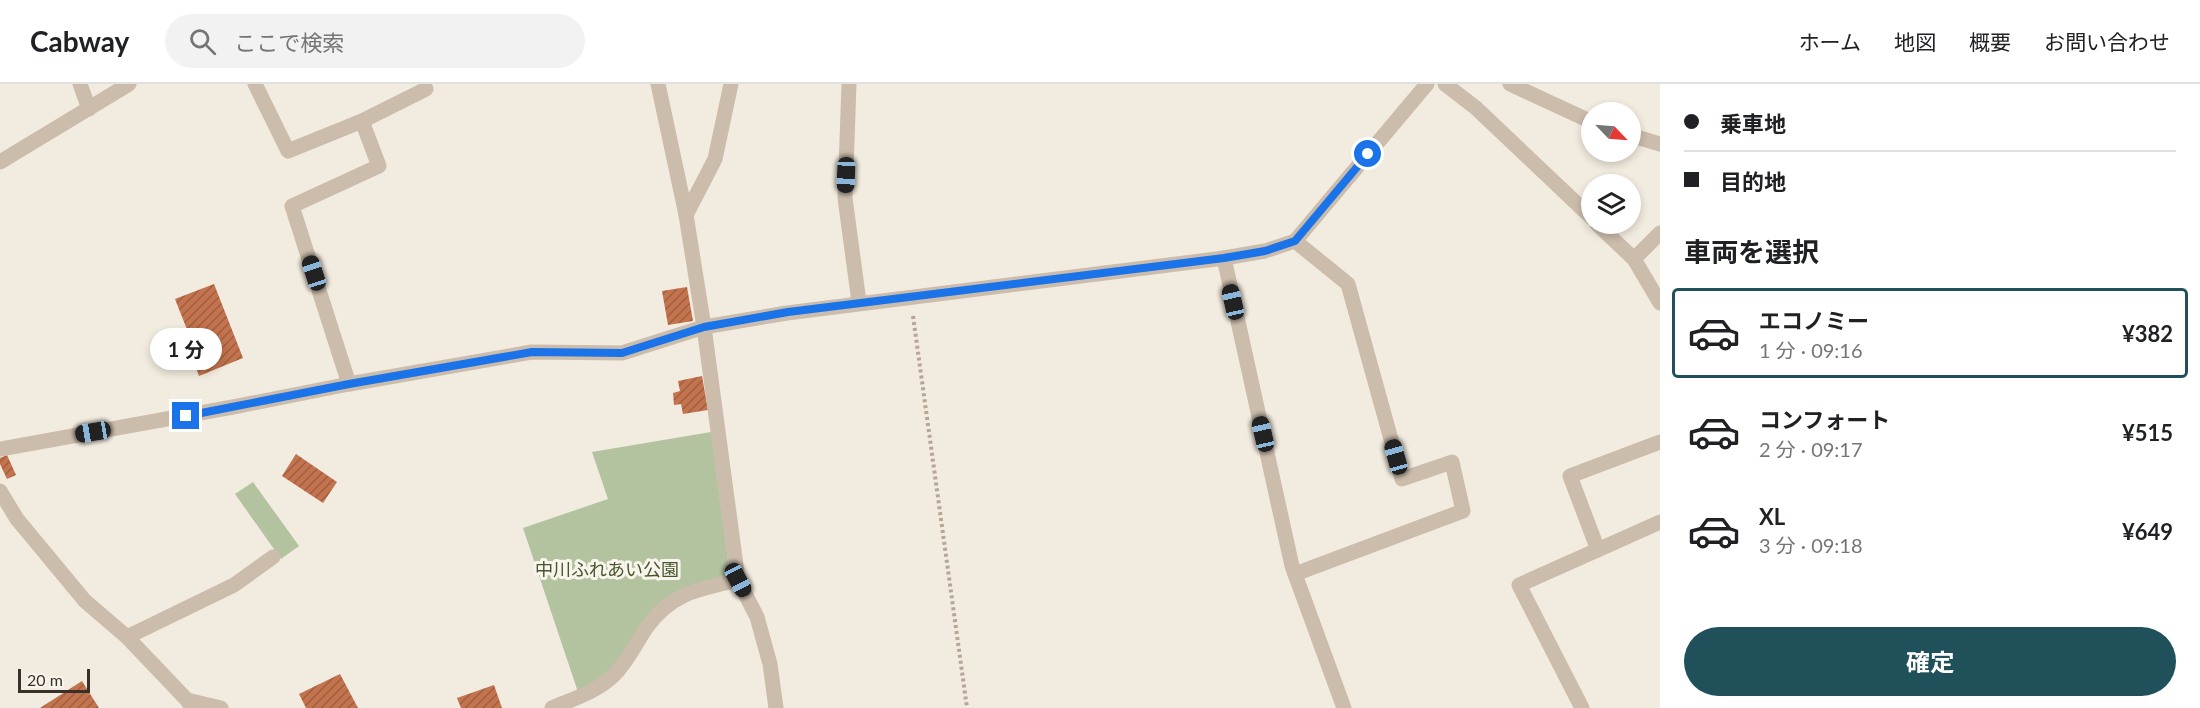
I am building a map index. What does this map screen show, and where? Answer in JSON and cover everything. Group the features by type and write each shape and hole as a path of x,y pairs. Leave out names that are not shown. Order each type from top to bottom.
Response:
{"street":[{"path":"80,84 89,109"},
{"path":"0,162 129,84"},
{"path":"255,84 288,151 362,121 426,89"},
{"path":"658,84 686,215 704,327 738,580 757,618 770,664 776,708"},
{"path":"686,215 715,159 731,84"},
{"path":"849,84 845,198 859,302"},
{"path":"0,449 532,352 622,353 704,327 859,302 1224,258 1265,251 1295,241 1427,84"},
{"path":"1445,84 1476,108 1581,208"},
{"path":"1510,84 1581,117"},
{"path":"349,384 292,206 379,166 362,121"},
{"path":"1641,138 1660,144"},
{"path":"1634,259 1660,233"},
{"path":"1608,234 1634,259 1660,303"},
{"path":"1295,241 1348,284 1402,479 1452,462 1463,511 1295,574"},
{"path":"1224,258 1295,574 1344,708"},
{"path":"1598,550 1570,476 1660,442"},
{"path":"0,491 17,519 85,601 127,637 190,704 221,708"},
{"path":"1582,708 1519,585 1660,523"},
{"path":"127,637 234,585 273,557"},
{"path":"552,708 591,691 611,678 626,662 647,627 664,607 690,591 738,580"}],"path":[{"path":"910,297 967,708"}],"green space":[{"name":"中川ふれあい公園","path":"711,432 730,575 687,588 610,674 578,692 523,528 608,499 592,452"},
{"path":"253,482 299,546 281,559 235,494"}],"building":[{"path":"214,284 243,358 199,376 194,362 199,360 175,299"},
{"path":"687,287 693,321 668,325 662,291"},
{"path":"702,376 708,410 683,414 681,404 674,405 673,393 680,391 678,381"},
{"path":"296,454 337,482 323,503 282,476"},
{"path":"7,455 16,475 7,479 0,464 0,458"},
{"path":"340,674 358,708 306,708 299,694"},
{"path":"82,681 99,708 40,708"},
{"path":"494,685 502,708 461,708 457,698"}],"route":[{"path":"186,416 349,384 532,352 622,353 704,327 788,312 1265,251 1295,241 1368,154"}]}
